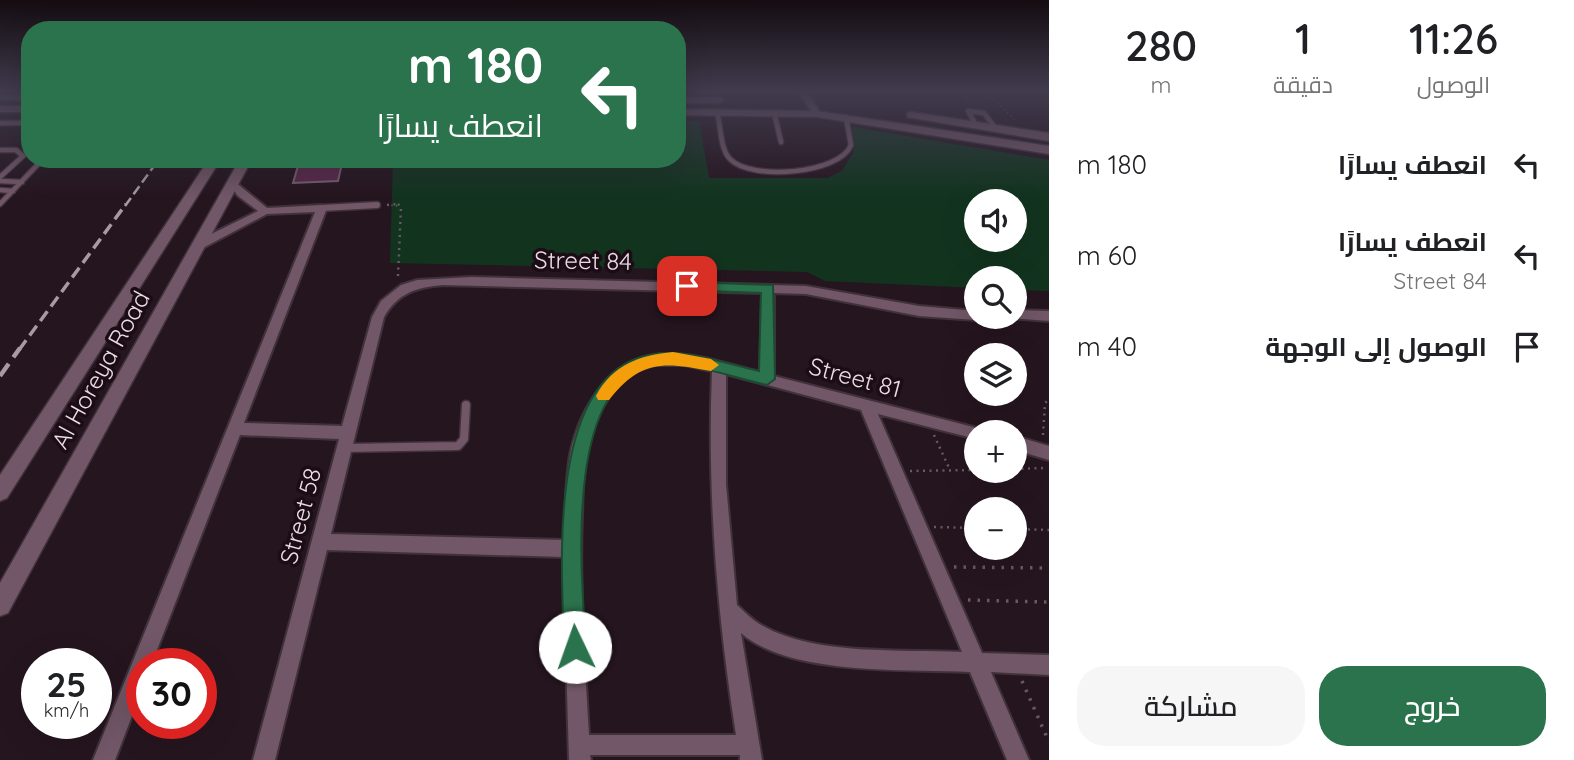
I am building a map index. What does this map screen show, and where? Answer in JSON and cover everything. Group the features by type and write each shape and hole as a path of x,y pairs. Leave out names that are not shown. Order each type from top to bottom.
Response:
{"street":[{"path":"898,125 1049,150"},
{"path":"978,125 1049,137"},
{"name":"Al Horeya Road","path":"0,492 209,168"},
{"name":"Al Horeya Road","path":"0,605 242,168"},
{"path":"234,184 252,203 265,211"},
{"path":"148,648 323,208 265,211 197,246"},
{"name":"Street 84","path":"398,290 432,282 471,281 768,289 846,296 919,311 964,314"},
{"path":"767,379 768,289"},
{"name":"Street 58","path":"264,760 378,317 383,306 398,290"},
{"path":"1027,316 1049,316"},
{"name":"Street 81","path":"580,753 571,549 580,448 591,418 618,377 633,366 652,360 673,358 719,367 964,430"},
{"path":"580,753 750,753 730,611 718,486 719,367"},
{"path":"866,404 1018,760"},
{"path":"235,429 346,440"},
{"path":"1027,446 1046,452"},
{"path":"319,542 571,549"},
{"path":"730,611 752,631 802,651 827,656 1049,665"},
{"path":"104,760 126,704"}],"lane":[{"path":"721,125 729,157 738,165 754,169 817,170 843,159 850,151 848,125"},
{"path":"777,125 780,142"},
{"path":"0,150 16,150 21,154"},
{"path":"0,179 21,158"},
{"path":"0,204 35,168"},
{"path":"0,179 22,182"},
{"path":"0,190 13,191"},
{"path":"323,208 377,205"},
{"path":"346,440 458,446 464,439 466,405"}],"path":[{"path":"1020,125 1029,134"},
{"path":"377,205 401,206 398,290"},
{"path":"1046,452 1045,402 1049,399"},
{"path":"927,420 950,470"},
{"path":"1027,469 1049,468"},
{"path":"895,472 964,470"},
{"path":"918,527 964,528"},
{"path":"1027,529 1049,530"},
{"path":"935,567 1049,568"},
{"path":"949,599 1049,602"},
{"path":"1014,664 1049,742"}],"green space":[{"path":"686,125 700,125 709,178 827,178 842,171 854,151 847,126 1049,160 1049,291 1027,290 1027,266 964,266 964,287 825,281 807,272 390,263 393,168 686,168"}],"building":[{"path":"297,168 341,168 338,181 293,183"}],"railway":[{"path":"125,206 152,168"},
{"path":"19,350 126,204"},
{"path":"0,376 20,348"}],"slow traffic":[{"path":"604,396 618,377 633,366 652,360 673,358 711,365"}],"route":[{"path":"575,647 571,549 575,482 580,448 591,418 607,391 618,377 633,366 652,360 673,358 767,379 768,289 687,286"}]}
